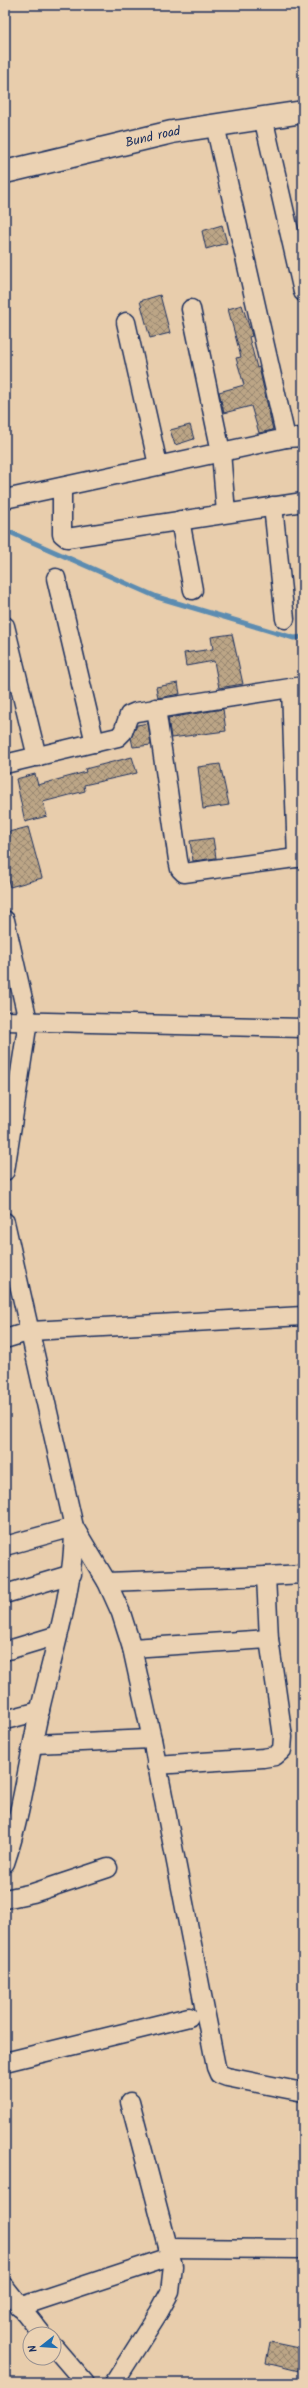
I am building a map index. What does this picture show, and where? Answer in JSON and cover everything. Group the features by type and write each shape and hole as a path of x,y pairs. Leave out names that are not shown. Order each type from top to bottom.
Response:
{"street":[{"name":"Bund road","path":"5,172 129,142 214,125 303,112"},
{"path":"263,118 303,292"},
{"path":"5,499 62,488 158,465 295,437 214,125"},
{"path":"191,309 221,452 226,513"},
{"path":"126,322 158,465"},
{"path":"62,488 60,526 62,534 67,538 303,502"},
{"path":"273,506 285,619"},
{"path":"180,520 193,590"},
{"path":"56,578 95,743"},
{"path":"5,626 37,757"},
{"path":"5,764 118,737 123,732 129,715 136,712 156,708 297,687 300,857 190,874 184,873 180,869 156,708"},
{"path":"5,920 28,1021 5,1171"},
{"path":"5,1020 303,1028"},
{"path":"5,1222 11,1284 31,1332 74,1527 72,1574 40,1710 18,1823 5,1864"},
{"path":"5,1339 31,1332 303,1316"},
{"path":"5,1546 74,1527"},
{"path":"74,1527 106,1582 121,1613 132,1648 152,1739 216,2067 219,2074 227,2077 303,2092"},
{"path":"5,1594 72,1574"},
{"path":"106,1582 303,1574"},
{"path":"156,1765 263,1758 275,1756 282,1750 283,1737 269,1639 266,1576"},
{"path":"5,1651 58,1635"},
{"path":"132,1648 269,1639"},
{"path":"5,1720 40,1710"},
{"path":"34,1744 152,1739"},
{"path":"5,1899 33,1893 108,1868"},
{"path":"5,2062 189,2017"},
{"path":"114,2383 170,2292 173,2266 130,2102"},
{"path":"19,2307 169,2252 303,2249"},
{"path":"5,2287 35,2326"},
{"path":"62,2357 85,2383"}],"building":[{"path":"222,225 227,243 206,249 202,231"},
{"path":"160,295 170,333 150,338 140,301"},
{"path":"242,305 252,336 249,337 257,368 259,367 273,430 259,433 251,406 224,413 219,392 244,385 236,358 241,357 228,309"},
{"path":"190,425 194,439 175,445 170,430"},
{"path":"232,634 243,684 219,688 214,661 186,666 184,653 213,649 211,637"},
{"path":"178,683 180,694 158,698 156,687"},
{"path":"223,709 226,731 171,738 168,718"},
{"path":"148,723 151,745 133,747 131,738 137,725"},
{"path":"132,757 137,773 84,785 85,791 43,802 47,816 25,822 16,779 35,774 38,785 86,772 85,769"},
{"path":"220,764 229,805 203,809 198,767"},
{"path":"28,827 42,878 10,887 5,870 5,833"},
{"path":"213,838 216,858 193,861 190,841"},
{"path":"270,2342 303,2349 303,2372 266,2363"}],"waterway":[{"path":"5,530 157,597 294,638 303,637"}]}
